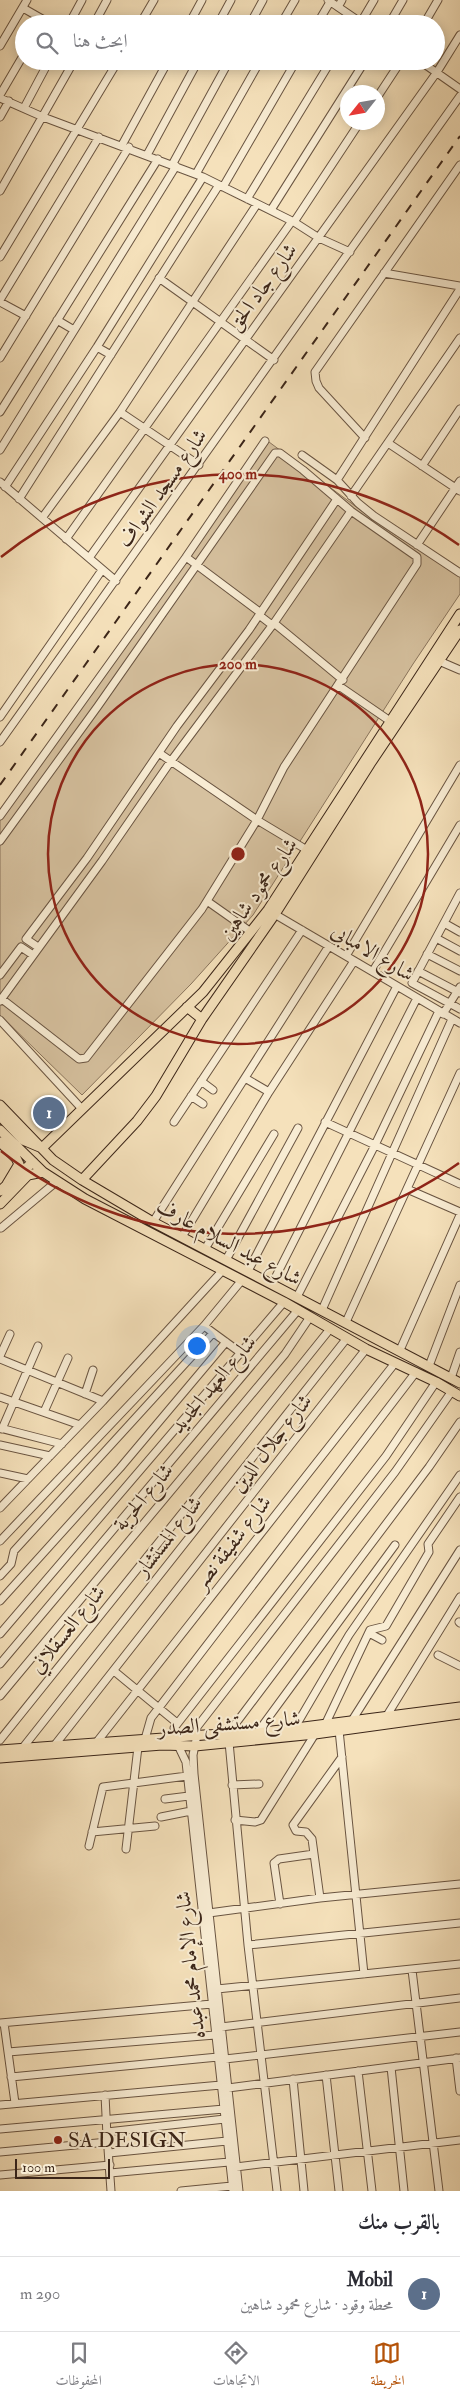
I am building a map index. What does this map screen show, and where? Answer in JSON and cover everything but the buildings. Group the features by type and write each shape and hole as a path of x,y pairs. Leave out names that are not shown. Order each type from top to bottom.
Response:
{"main road":[{"name":"شارع محمود شاهين","path":"42,1148 187,1007 223,968 251,932 272,912 307,850 439,662 456,631 460,614"},
{"name":"شارع محمود شاهين","path":"82,1180 150,1104 202,1019 367,762 390,721 456,631"},
{"path":"187,1007 202,1019"},
{"name":"شارع عبد السلام عارف","path":"0,1106 60,1165 82,1180 153,1222 460,1383"},
{"path":"1,1117 23,1140 42,1148"},
{"name":"شارع عبد السلام عارف","path":"0,1130 43,1172 56,1182 284,1302 366,1349 416,1372 456,1394"},
{"path":"0,1142 16,1158 18,1164 7,1184"},
{"path":"0,1191 33,1162"},
{"path":"0,1204 28,1175 43,1172"},
{"name":"شارع مستشفى الصدر","path":"0,1750 22,1753 138,1747 197,1735 228,1738 315,1734 459,1708"},
{"name":"شارع مستشفى الصدر","path":"0,1758 54,1746 145,1739 169,1740 180,1747 199,1746 257,1733 459,1708"},
{"path":"197,1735 199,1746"}],"street":[{"path":"19,15 27,0"},
{"path":"74,15 82,0"},
{"path":"99,15 107,0"},
{"path":"145,15 154,0"},
{"path":"194,15 202,0"},
{"path":"223,15 231,0"},
{"path":"255,15 263,0"},
{"path":"286,15 295,0"},
{"path":"363,15 374,0"},
{"path":"394,15 403,0"},
{"path":"429,15 438,0"},
{"path":"322,15 329,1 340,3 351,15"},
{"path":"23,8 32,15"},
{"path":"0,46 15,21"},
{"name":"شارع جاد الحق","path":"445,59 460,35"},
{"path":"15,70 0,96 9,101 44,117 122,144 200,176 293,221 319,238 350,252"},
{"path":"24,108 44,70"},
{"path":"0,191 69,70"},
{"path":"0,257 113,70"},
{"path":"122,144 163,70"},
{"path":"147,155 193,70"},
{"path":"0,450 174,166 224,70"},
{"path":"116,582 2,484 97,347 200,176 255,70"},
{"path":"19,499 159,278 221,186 291,70"},
{"path":"247,199 326,70"},
{"path":"270,210 359,70"},
{"path":"385,85 395,70"},
{"path":"434,70 460,89"},
{"name":"شارع جاد الحق","path":"89,558 437,72"},
{"name":"شارع مسجد الشواف","path":"0,742 116,582 460,96"},
{"path":"0,116 9,101"},
{"path":"66,539 293,221 355,130"},
{"path":"26,316 0,301 99,137"},
{"path":"0,358 129,148"},
{"path":"0,412 158,159"},
{"path":"365,438 319,388 315,372 460,165"},
{"path":"42,518 120,412 258,204"},
{"path":"337,480 460,287 384,273"},
{"path":"159,278 274,360"},
{"path":"57,320 74,330"},
{"path":"351,496 460,338"},
{"path":"97,347 110,354"},
{"path":"422,466 460,409"},
{"path":"120,412 199,465"},
{"path":"0,816 186,557 265,441"},
{"path":"388,443 458,489"},
{"path":"0,841 98,706 275,453 280,453 303,470 351,511 419,560 341,683 284,767 257,820 207,901 82,1060 1,1000 107,855 171,760 273,624 351,511"},
{"path":"302,455 337,480 370,513 460,573"},
{"path":"417,544 458,489 460,481"},
{"path":"38,947 26,938 87,858 260,614 337,499"},
{"path":"186,557 273,624 341,683 390,721"},
{"path":"0,717 102,570"},
{"path":"439,662 460,670"},
{"path":"159,754 171,760 257,820 307,850"},
{"path":"346,956 460,765"},
{"path":"373,971 460,824"},
{"path":"460,893 413,980 413,985 460,1009"},
{"path":"207,901 251,932"},
{"path":"452,907 460,912"},
{"name":"شارع الامبابى","path":"272,912 460,1024"},
{"path":"444,923 460,932"},
{"path":"174,1122 302,930"},
{"path":"436,938 460,951"},
{"path":"153,1222 329,946"},
{"path":"0,975 21,947 33,955"},
{"path":"428,954 460,971"},
{"path":"182,1237 270,1092 354,961"},
{"path":"298,1297 441,1012 451,1004 459,991 418,971"},
{"path":"248,1271 397,986"},
{"path":"272,1284 418,998"},
{"path":"322,1310 452,1019"},
{"path":"0,1020 82,1109"},
{"path":"346,1322 460,1073"},
{"path":"245,1078 270,1092"},
{"path":"201,1081 213,1090"},
{"path":"191,1096 203,1104"},
{"path":"325,1122 460,1184"},
{"path":"226,1260 298,1128"},
{"path":"205,1249 274,1134"},
{"path":"1,1228 56,1182"},
{"path":"400,1350 460,1214 407,1188"},
{"path":"0,1508 103,1401 223,1270"},
{"path":"0,1542 204,1326 242,1280"},
{"path":"429,1366 460,1285"},
{"path":"0,1634 284,1302"},
{"name":"شارع العهد الجديد","path":"0,1664 298,1310"},
{"name":"شارع الحرية","path":"0,1696 285,1354 310,1317"},
{"path":"204,1326 241,1353"},
{"name":"شارع العسقلاني","path":"0,1740 330,1329"},
{"path":"0,1576 11,1564 14,1551 214,1333"},
{"path":"10,1334 0,1357 103,1401"},
{"name":"شارع المستشار","path":"22,1753 346,1338"},
{"path":"0,1601 120,1468 226,1342"},
{"path":"38,1346 1,1429 62,1444"},
{"name":"شارع جلال الدين","path":"54,1746 366,1349"},
{"path":"451,1378 460,1352"},
{"path":"44,1412 68,1358"},
{"name":"شارع شفيقة نصر","path":"96,1743 395,1363"},
{"path":"86,1394 93,1370"},
{"path":"145,1739 151,1718 159,1707 416,1372"},
{"path":"169,1740 177,1723 386,1456 436,1382"},
{"path":"197,1735 394,1472 456,1394"},
{"path":"0,1397 80,1425"},
{"path":"277,2191 248,1945 228,1738 429,1467 460,1422"},
{"path":"0,1445 50,1456"},
{"path":"0,1473 28,1479"},
{"path":"294,1729 348,1635 460,1476"},
{"path":"325,1725 371,1629 386,1626 429,1552 428,1544 460,1497"},
{"path":"257,1733 395,1546"},
{"path":"351,1722 460,1550"},
{"path":"386,1717 460,1598"},
{"path":"369,1633 382,1640"},
{"path":"438,1655 460,1666"},
{"path":"114,1671 177,1723"},
{"path":"339,1730 364,1974"},
{"path":"235,1820 255,1822 261,1820 315,1734"},
{"name":"شارع الإمام محمد عبده","path":"199,1746 190,1762 187,1776 212,2004 221,2027 221,2058 224,2087 239,2191"},
{"path":"126,1849 138,1747"},
{"name":"شارع الإمام محمد عبده","path":"180,1747 190,1762 217,1989 216,2035 221,2058"},
{"path":"320,1898 309,1833 296,1831 293,1825 342,1757"},
{"path":"89,1846 102,1789 105,1786 187,1776"},
{"path":"232,1785 259,1784"},
{"path":"165,1799 189,1796"},
{"path":"161,1816 191,1811"},
{"path":"92,1832 155,1826"},
{"path":"280,1904 274,1863 279,1859 314,1854"},
{"path":"209,1913 320,1898 460,1884"},
{"path":"248,1945 460,1923"},
{"path":"217,1989 460,1964"},
{"path":"412,1970 435,2143 439,2191"},
{"path":"221,2027 460,1998"},
{"path":"15,2103 2,2023 212,2004"},
{"path":"11,2077 261,2055 460,2032"},
{"path":"8,2052 216,2035"},
{"path":"0,2105 264,2083 458,2058 460,2091"},
{"path":"391,2067 404,2191"},
{"path":"358,2071 372,2191"},
{"path":"326,2075 339,2191"},
{"path":"294,2079 304,2191"},
{"name":"شارع الإمام محمد عبده","path":"224,2087 224,2108 232,2189"},
{"path":"104,2096 112,2191"},
{"path":"0,2129 224,2108"},
{"path":"107,2132 225,2119"},
{"path":"236,2167 460,2140"},
{"path":"109,2153 227,2141"},
{"path":"0,2152 108,2142"},
{"path":"110,2173 230,2162"},
{"path":"0,2175 110,2165"},
{"path":"181,2191 232,2189"}],"shaded area":[{"path":"265,439 386,529 460,575 460,594 413,664 253,915 191,984 82,1095 0,1015 0,816"}],"railway":[{"path":"0,785 460,136"}],"place":[{"name":"Mobil","path":"49,1113"},
{"name":"SA DESIGN","path":"58,2140"}]}
